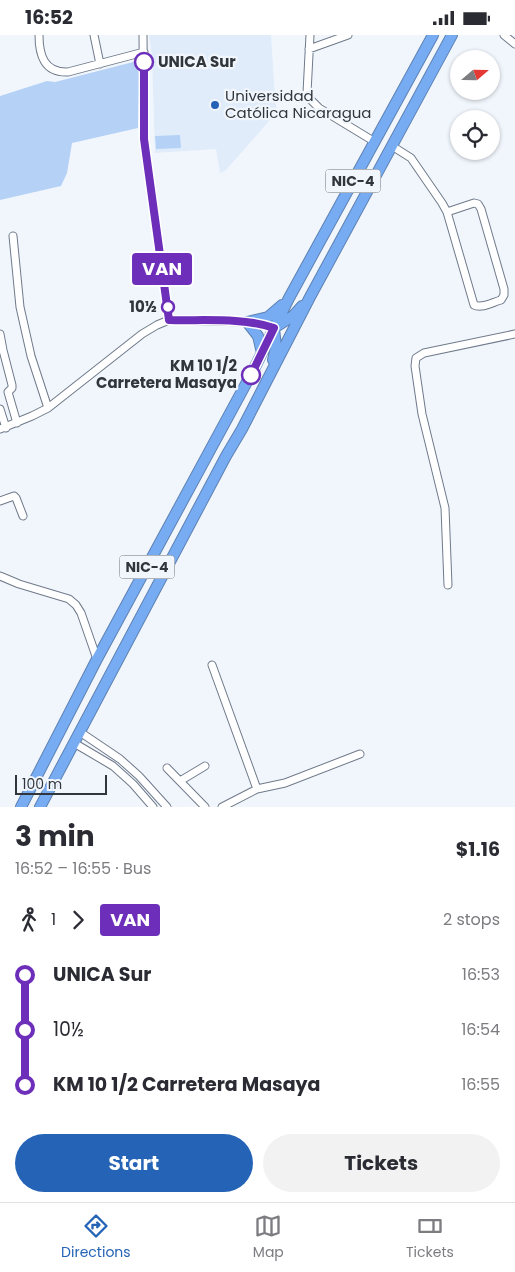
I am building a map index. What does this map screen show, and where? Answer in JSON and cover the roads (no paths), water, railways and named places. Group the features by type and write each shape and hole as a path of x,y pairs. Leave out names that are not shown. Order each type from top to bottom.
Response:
{"highway":[{"name":"NIC-4","path":"21,807 97,659 255,367 289,297 433,35"},
{"name":"NIC-4","path":"40,807 242,429 310,297 452,35"},
{"path":"262,353 258,336 247,323 268,317 279,309 289,297"},
{"path":"242,429 242,421 273,362 276,347 274,328 293,316 310,297"}],"street":[{"path":"39,35 42,56 46,64 59,72 68,72 144,52"},
{"path":"94,35 100,64"},
{"path":"143,35 144,139 169,320"},
{"path":"310,35 307,93 311,101 319,108 375,142"},
{"path":"309,49 348,35"},
{"path":"504,35 515,44"},
{"path":"392,145 411,158 447,212 474,305 480,307 501,300 504,295 504,289 478,204 474,203 447,212"},
{"path":"13,237 20,307 31,355 48,408"},
{"path":"0,409 3,428 48,408 67,395 142,334 169,320 247,323 274,328"},
{"path":"0,333 12,385 8,393 17,423"},
{"path":"448,585 445,508 422,415 415,366 416,358 424,353 515,335"},
{"path":"0,501 14,496 23,516"},
{"path":"0,576 19,585 69,599 81,613 97,659"},
{"path":"212,665 257,789"},
{"path":"80,732 120,759 139,776 167,807"},
{"path":"74,743 113,766 133,784 153,807"},
{"path":"222,807 257,789 285,783 360,754"},
{"path":"180,781 205,766"},
{"path":"167,768 206,807"}],"place":[{"name":"UNICA Sur","path":"144,62"},
{"name":"Universidad Católica Nicaragua","path":"215,105"},
{"name":"10½","path":"168,307"},
{"name":"KM 10 1/2 Carretera Masaya","path":"251,375"}]}
